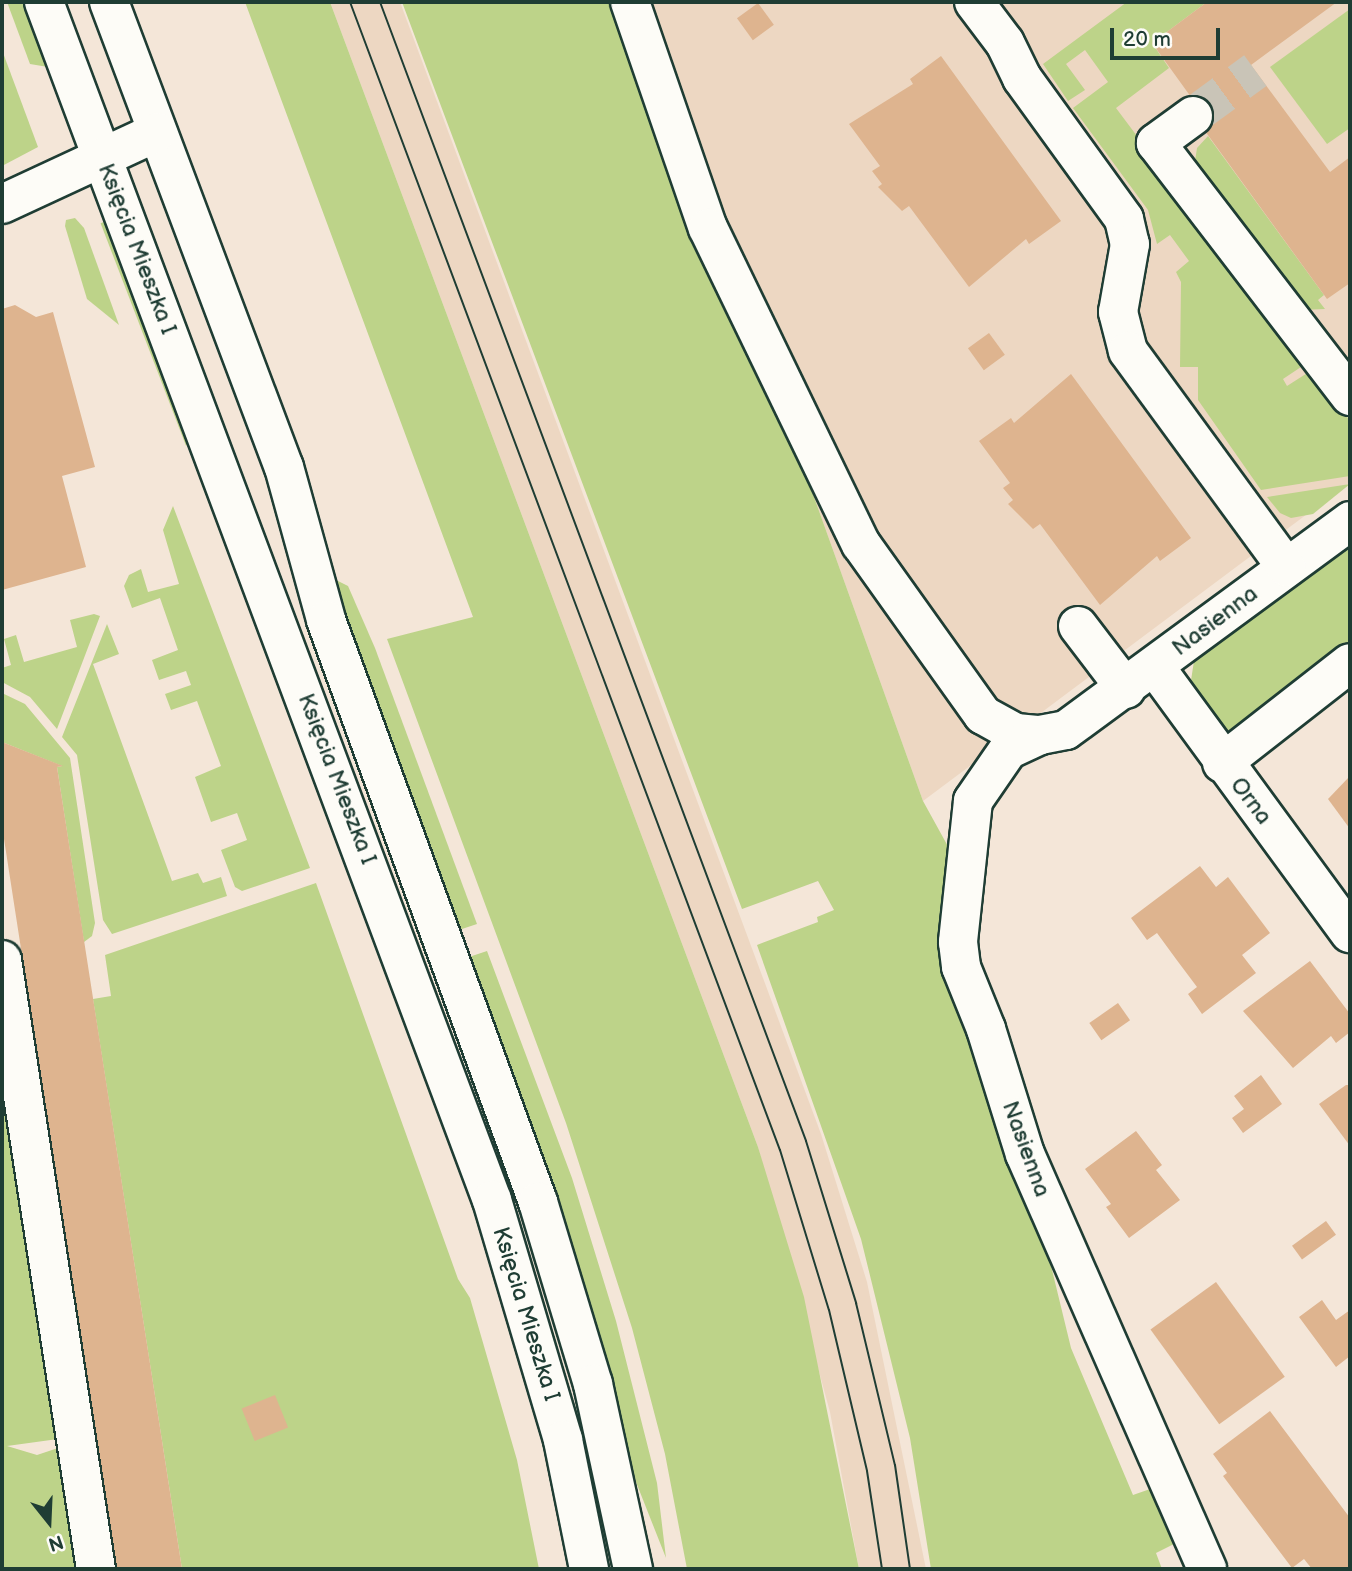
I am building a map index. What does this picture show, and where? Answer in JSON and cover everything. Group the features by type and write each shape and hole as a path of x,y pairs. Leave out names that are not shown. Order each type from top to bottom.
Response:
{"street":[{"name":"Księcia Mieszka I","path":"44,2 487,1188 563,1440 589,1569"},
{"name":"Księcia Mieszka I","path":"109,2 284,467 331,632 538,1202 593,1384 633,1569"},
{"path":"630,2 708,228 861,544 969,702 1028,734"},
{"path":"974,2 1005,43 1022,78 1124,219 1130,244 1118,312 1128,351 1286,567"},
{"path":"1194,116 1156,143 1350,396"},
{"path":"2,204 104,160 157,132"},
{"name":"Nasienna","path":"1206,1569 1104,1342 1024,1154 959,955 973,801 1008,750 1028,734 1074,726 1350,520"},
{"name":"Orna","path":"1078,626 1140,678 1222,763 1350,933"},
{"path":"1222,763 1350,663"},
{"path":"3,972 96,1569"}],"shaded area":[{"path":"330,2 400,2 821,1134 867,1282 926,1569 859,1569 830,1412 758,1147"},
{"path":"628,2 1350,2 1350,482 923,801 738,285"}],"green space":[{"path":"7,2 24,2 48,67 30,64"},
{"path":"245,2 330,2 758,1147 804,1297 859,1569 687,1569 665,1454 632,1328 566,1123 387,639 473,617"},
{"path":"402,2 628,2 738,285 923,801 950,850 1071,1348 1133,1495 1153,1488 1178,1542 1156,1553 1162,1569 931,1569 910,1438 861,1239 757,945 818,922 817,917 834,910 818,881 742,909"},
{"path":"1127,2 1207,2 1152,43 1169,68 1116,108 1307,363 1283,379 1287,386 1312,370 1350,421 1350,476 1261,490 1198,400 1198,367 1180,367 1181,282 1176,272 1189,261 1170,235 1157,244 1148,210 1073,108 1108,82 1085,50 1066,64 1085,90 1068,101 1043,64"},
{"path":"1350,9 1350,128 1327,144 1270,67"},
{"path":"2,50 38,147 2,166"},
{"path":"1208,136 1324,295 1318,300 1325,309 1301,310 1194,168 1197,148"},
{"path":"75,218 84,228 119,325 87,299 65,226 66,220"},
{"path":"109,220 194,442 186,445 101,223"},
{"path":"1350,484 1313,514 1291,518 1280,513 1267,497"},
{"path":"173,506 310,868 242,891 235,887 221,850 247,840 237,813 211,822 195,777 221,766 197,701 171,710 165,694 191,685 186,671 159,680 152,660 178,650 160,598 132,608 124,586 129,575 141,569 148,592 179,584 163,530"},
{"path":"1350,541 1350,651 1230,737 1190,687 1194,661"},
{"path":"334,579 348,586 375,648 477,924 459,930 347,639"},
{"path":"94,614 100,616 57,729 30,697 2,682 2,668 11,665 4,639 16,635 24,662 77,647 70,620"},
{"path":"107,624 119,654 93,664 172,881 198,873 203,883 221,877 227,896 112,934 103,920 77,755 62,737"},
{"path":"2,693 25,704 70,758 95,923 92,936 84,942 57,767 62,766 2,742"},
{"path":"316,883 458,1279 470,1298 517,1460 539,1569 182,1569 93,999 111,996 105,955"},
{"path":"487,951 572,1178 616,1321 657,1483 666,1558 636,1482 581,1281 469,957"},
{"path":"2,1076 58,1439 7,1446 37,1455 61,1447 81,1569 2,1569"}],"building":[{"path":"1207,2 1337,2 1251,65 1330,172 1350,157 1350,283 1327,299 1189,109 1196,104 1152,43"},
{"path":"758,3 774,25 753,40 737,18"},
{"path":"941,56 1061,221 1029,244 1026,239 969,287 909,206 902,211 878,187 882,184 872,171 880,166 849,124 913,84 910,79"},
{"path":"15,305 36,317 53,312 95,467 62,476 86,567 2,590 2,309"},
{"path":"989,333 1005,355 984,370 968,348"},
{"path":"1071,374 1191,538 1160,561 1157,556 1100,605 1040,524 1033,529 1008,504 1013,500 1003,488 1010,483 979,441 1011,418 1014,423"},
{"path":"2,742 63,766 57,767 182,1569 117,1569 2,826"},
{"path":"1350,776 1350,829 1328,799"},
{"path":"1200,866 1216,887 1228,877 1270,933 1242,955 1256,973 1202,1014 1188,994 1197,987 1157,933 1147,940 1131,918"},
{"path":"1310,961 1350,1014 1350,1032 1336,1043 1331,1036 1293,1068 1243,1011"},
{"path":"1118,1003 1130,1020 1101,1040 1089,1023"},
{"path":"1261,1075 1282,1104 1243,1133 1232,1118 1244,1109 1234,1096"},
{"path":"1350,1085 1350,1146 1319,1104"},
{"path":"1136,1131 1162,1165 1156,1170 1180,1200 1129,1238 1106,1207 1111,1204 1085,1169"},
{"path":"1326,1221 1336,1235 1302,1259 1292,1246"},
{"path":"1216,1282 1285,1377 1219,1424 1150,1330"},
{"path":"1322,1300 1336,1320 1350,1310 1350,1356 1336,1367 1299,1317"},
{"path":"275,1395 288,1427 255,1441 242,1408"},
{"path":"1270,1411 1350,1518 1350,1569 1312,1569 1304,1559 1292,1568 1223,1476 1227,1473 1213,1454"}],"tunnel":[{"path":"1193,116 1255,71"}],"tram line":[{"path":"350,2 780,1150 829,1310 867,1471 882,1569"},
{"path":"380,2 806,1141 856,1303 895,1465 910,1569"}]}
